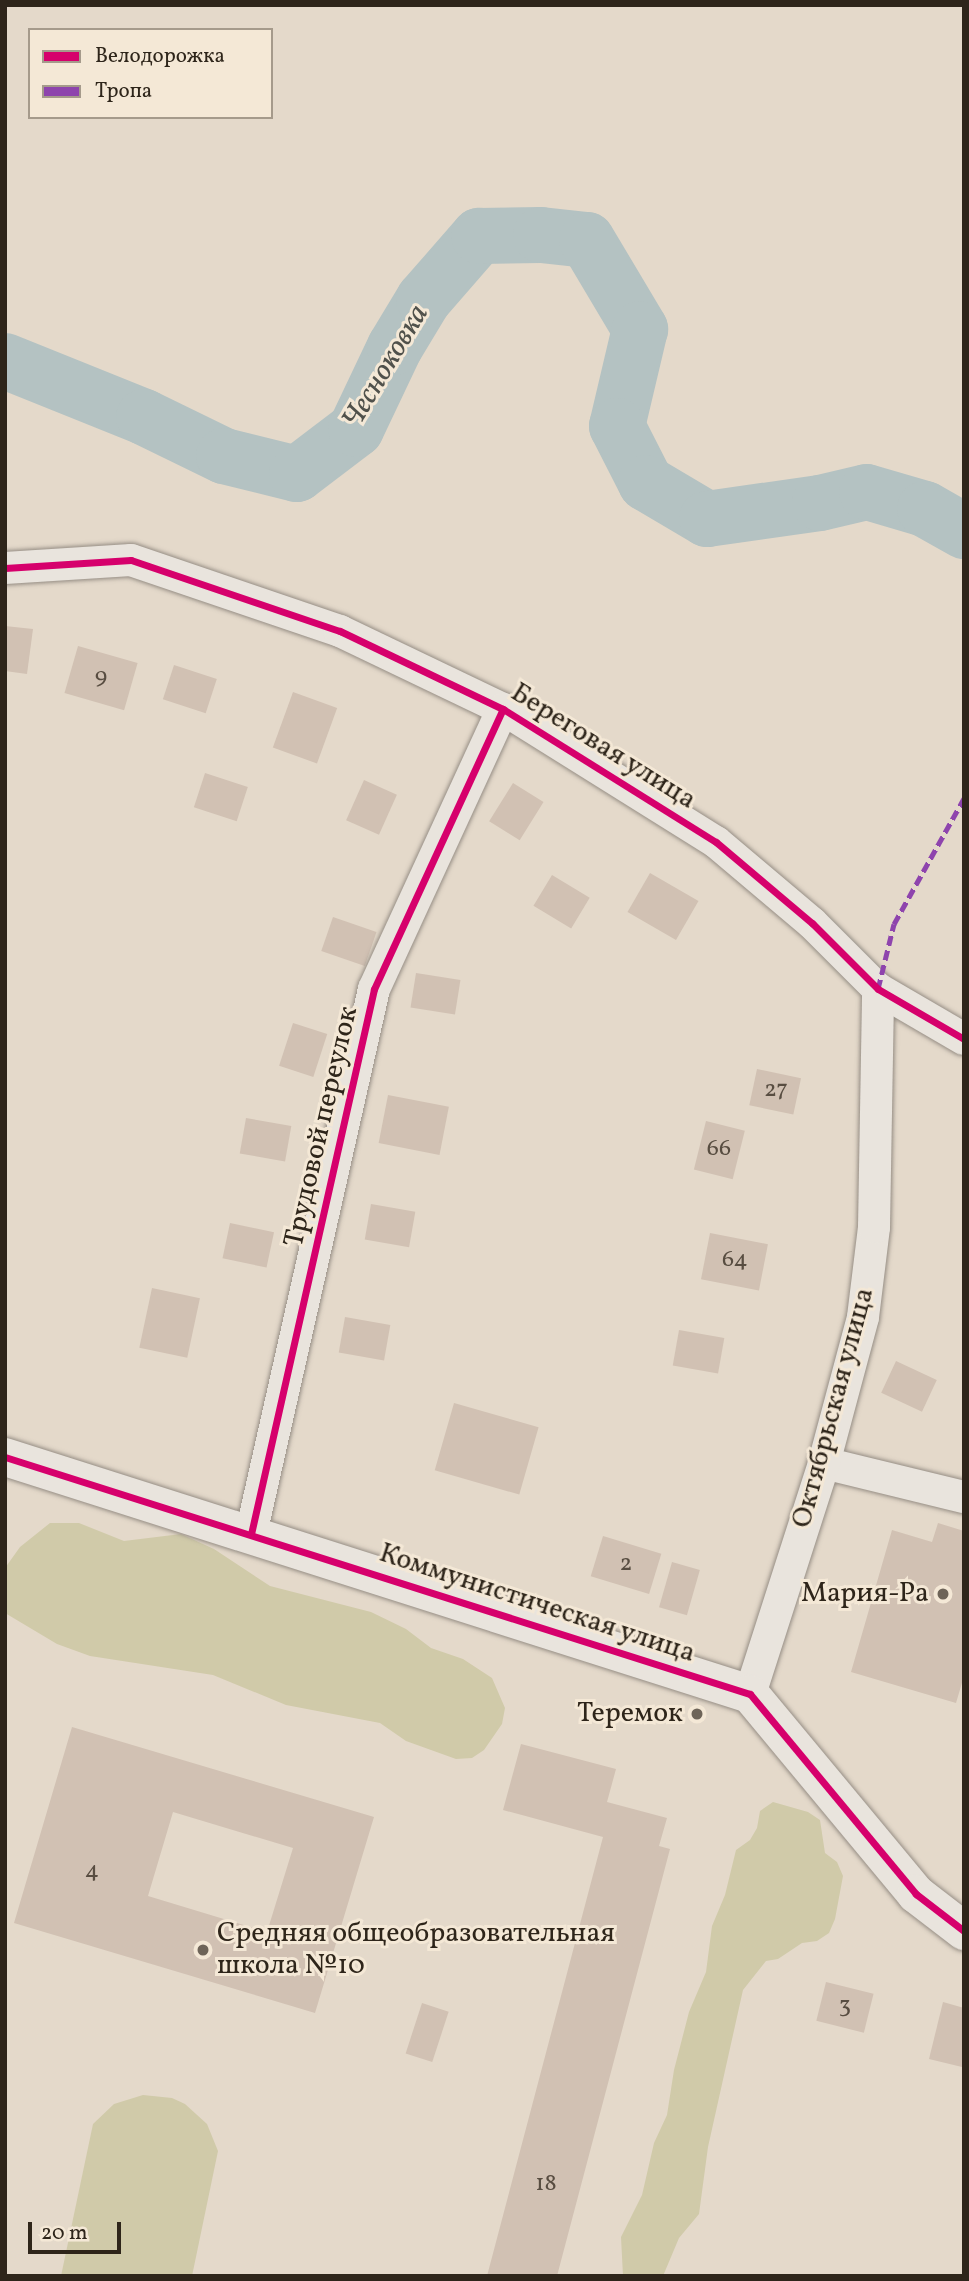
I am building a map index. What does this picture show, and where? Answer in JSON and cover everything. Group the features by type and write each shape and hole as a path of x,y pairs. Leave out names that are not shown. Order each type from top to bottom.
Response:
{"street":[{"name":"Береговая улица","path":"5,568 131,560 340,631 503,709 716,842 812,923 878,989 964,1039"},
{"name":"Трудовой переулок","path":"251,1534 374,989 503,709"},
{"name":"Октябрьская улица","path":"750,1694 824,1463 863,1317 874,1227 878,989"},
{"name":"Коммунистическая улица","path":"5,1457 750,1694"},
{"path":"824,1463 964,1497"},
{"path":"750,1694 916,1894 964,1931"}],"shaded area":[{"path":"50,1523 79,1523 124,1541 181,1534 214,1549 270,1586 371,1612 406,1629 431,1648 463,1659 492,1678 505,1708 502,1724 484,1750 472,1758 456,1759 406,1741 380,1723 286,1705 213,1675 90,1656 57,1644 5,1613 5,1568 20,1547"},
{"path":"773,1802 808,1812 820,1820 825,1853 837,1862 843,1876 835,1919 829,1933 817,1941 802,1943 778,1959 766,1961 743,1990 708,2147 699,2214 679,2238 663,2276 623,2276 621,2237 642,2195 654,2143 667,2115 674,2070 689,2012 706,1972 712,1926 725,1895 736,1850 750,1840 757,1828 760,1811"},
{"path":"143,2095 172,2098 185,2104 207,2124 218,2151 192,2276 61,2276 93,2124 114,2104"}],"building":[{"path":"5,626 33,629 27,674 5,671"},
{"path":"78,646 138,663 124,710 64,693"},
{"path":"174,665 217,679 206,713 163,699"},
{"path":"293,692 337,708 317,764 273,747"},
{"path":"205,773 248,787 237,821 194,807"},
{"path":"364,780 397,795 379,835 346,820"},
{"path":"513,783 544,802 520,840 489,821"},
{"path":"650,873 698,901 676,940 628,912"},
{"path":"552,875 590,898 571,929 533,906"},
{"path":"333,917 376,932 365,966 321,951"},
{"path":"416,973 460,980 455,1015 411,1008"},
{"path":"293,1023 327,1034 313,1077 279,1066"},
{"path":"757,1069 801,1078 793,1115 749,1105"},
{"path":"388,1095 449,1107 440,1155 379,1143"},
{"path":"246,1118 291,1126 285,1161 240,1153"},
{"path":"706,1121 745,1131 733,1179 694,1170"},
{"path":"371,1204 415,1212 409,1247 365,1239"},
{"path":"230,1223 274,1232 267,1268 223,1258"},
{"path":"710,1233 768,1244 759,1290 701,1279"},
{"path":"152,1288 200,1298 187,1358 139,1348"},
{"path":"345,1317 390,1325 384,1360 339,1352"},
{"path":"679,1330 724,1338 718,1373 673,1365"},
{"path":"896,1361 937,1380 922,1412 881,1393"},
{"path":"454,1403 539,1427 519,1495 435,1470"},
{"path":"938,1523 964,1531 964,1676 956,1703 851,1672 892,1530 932,1542"},
{"path":"603,1536 661,1554 649,1594 591,1576"},
{"path":"672,1562 700,1570 687,1615 659,1607"},
{"path":"72,1727 374,1817 315,2013 14,1923","holes":["173,1812 293,1848 267,1932 148,1896"]},
{"path":"521,1744 616,1769 607,1802 667,1818 659,1846 670,1849 557,2276 487,2276 603,1837 503,1810"},
{"path":"826,1982 874,1994 864,2033 816,2021"},
{"path":"943,2002 964,2008 962,2067 929,2059"},
{"path":"422,2003 449,2012 432,2062 406,2053"}],"waterway":[{"name":"Чесноковка","path":"5,361 144,417 224,456 297,474 356,429 395,347 424,299 479,236 541,235 587,240 640,329 617,426 646,483 707,519 820,503 867,492 925,509 964,531"}],"marked path":[{"path":"878,989 894,924 964,798"}],"cycle path":[{"path":"5,568 131,560 340,631 503,709 716,842 812,923 878,989 964,1039"},
{"path":"251,1534 374,989 503,709"},
{"path":"5,1457 750,1694 916,1894 964,1931"}],"place":[{"name":"Мария-Ра","path":"943,1594"},
{"name":"Теремок","path":"697,1714"},
{"name":"Средняя общеобразовательная школа №10","path":"203,1950"}]}
